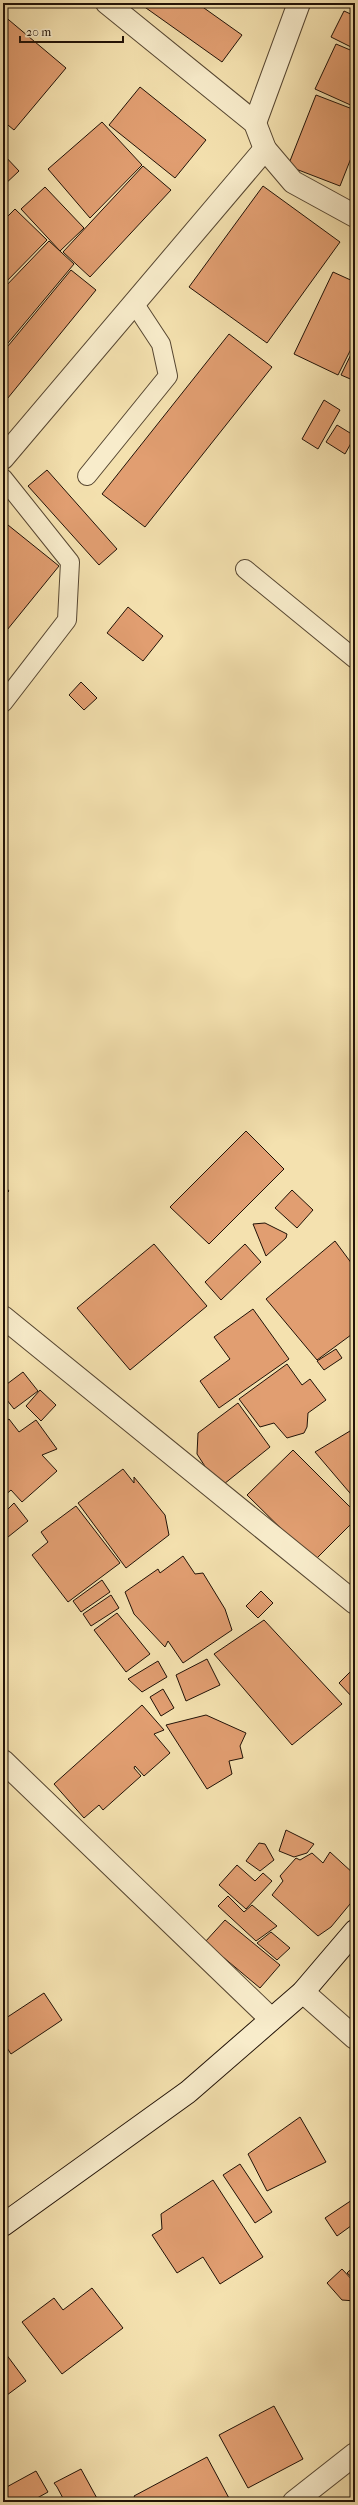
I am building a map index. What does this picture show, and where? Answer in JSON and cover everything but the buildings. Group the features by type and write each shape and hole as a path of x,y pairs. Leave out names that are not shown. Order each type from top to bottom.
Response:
{"street":[{"path":"107,3 256,123 265,149 293,182 355,216"},
{"path":"256,123 299,3"},
{"path":"3,458 265,149"},
{"path":"3,1317 355,1603"},
{"path":"3,1761 271,2019"},
{"path":"3,2225 188,2092 303,1992 355,1931"},
{"path":"303,1992 355,2038"},
{"path":"294,2502 355,2454"}],"lane":[{"path":"87,476 168,376 161,344 134,304"},
{"path":"3,478 70,562 67,620 3,703"},
{"path":"245,570 355,659"}]}
